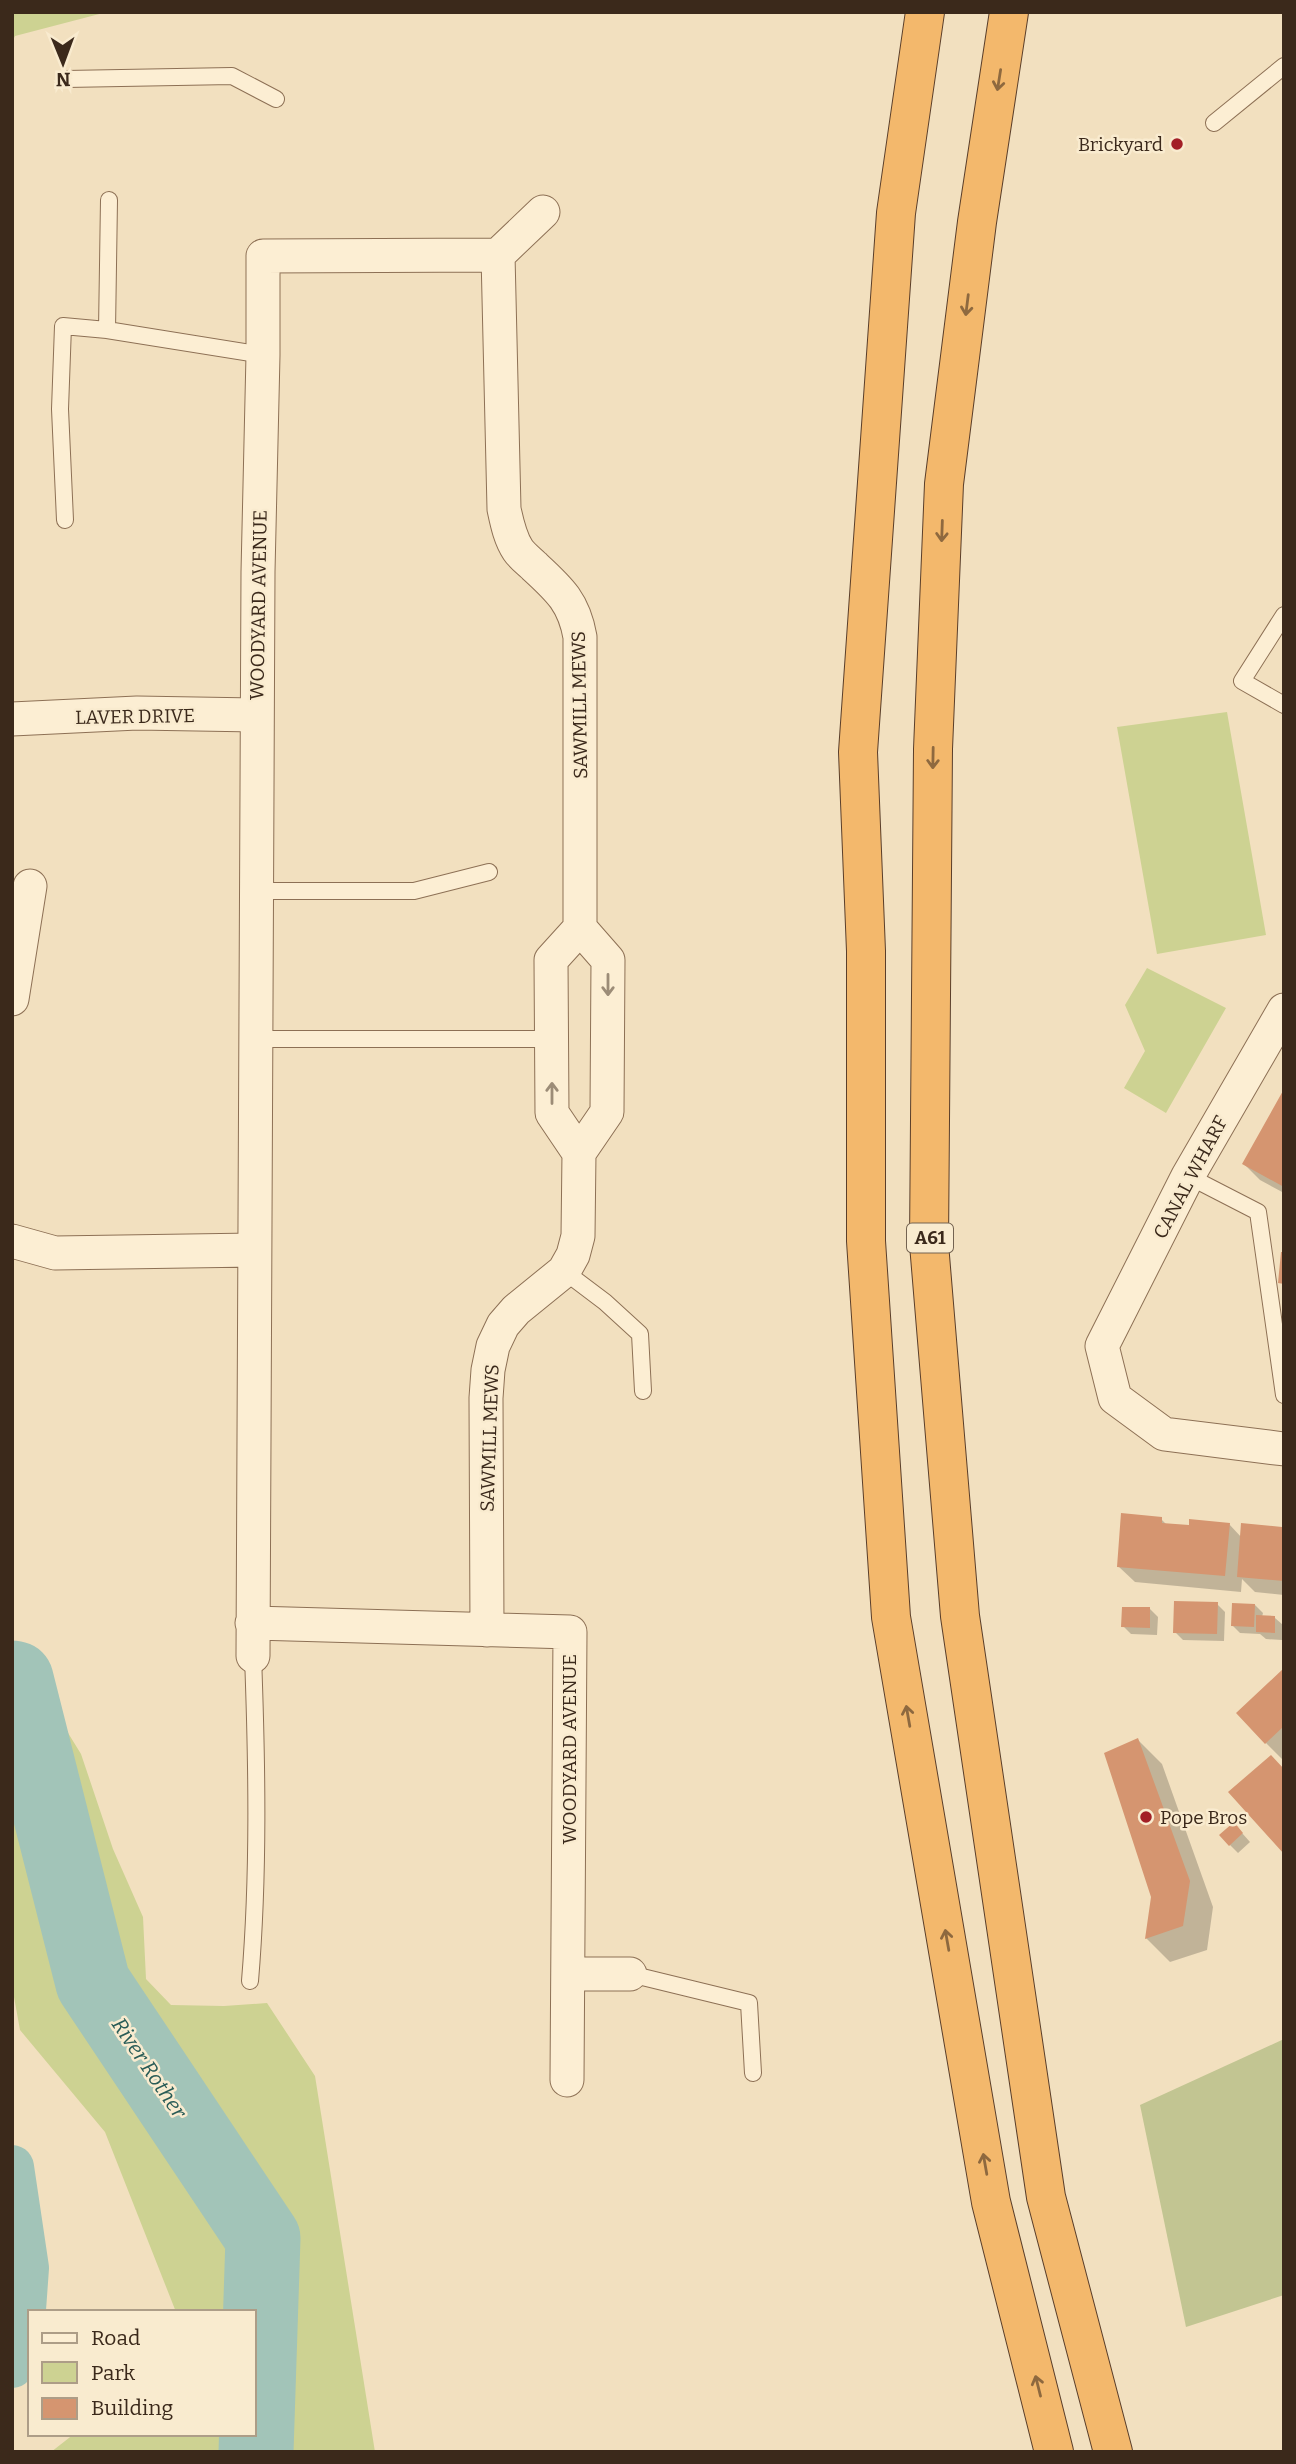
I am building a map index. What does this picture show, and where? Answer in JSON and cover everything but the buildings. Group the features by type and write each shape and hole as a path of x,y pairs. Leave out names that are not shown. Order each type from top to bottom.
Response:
{"highway":[{"path":"925,12 896,213 858,752 866,951 866,1241 891,1617 991,2202 1054,2452"},
{"name":"A61","path":"1009,12 977,222 944,484 933,749 929,1244 960,1616 1046,2197 1113,2452"}],"street":[{"path":"498,255 543,212"},
{"name":"WOODYARD AVENUE","path":"253,1656 258,572 263,256 498,255"},
{"name":"SAWMILL MEWS","path":"498,255 504,509 509,531 519,551 570,604 580,637 579,928"},
{"name":"LAVER DRIVE","path":"12,719 137,713 257,715"},
{"path":"12,999 30,886"},
{"path":"579,928 608,960 607,1112 579,1153 552,1113 552,1039 551,960 579,928"},
{"name":"CANAL WHARF","path":"1284,1010 1188,1176 1102,1346 1115,1398 1164,1434 1284,1449"},
{"name":"SAWMILL MEWS","path":"487,1630 486,1398 493,1346 503,1325 516,1310 564,1271 573,1255 578,1236 579,1153"},
{"path":"12,1241 55,1253 254,1250"},
{"name":"WOODYARD AVENUE","path":"252,1623 569,1632 567,2080"},
{"path":"568,1974 630,1974"}],"lane":[{"path":"1214,123 1284,66"},
{"path":"66,79 232,76 276,99"},
{"path":"107,330 109,200"},
{"path":"65,520 60,409 63,326 107,330 263,355"},
{"path":"1284,615 1242,681 1284,705"},
{"path":"256,891 414,891 489,872"},
{"path":"255,1039 552,1039"},
{"path":"1188,1176 1258,1212 1284,1395"},
{"path":"564,1271 640,1334 643,1391"},
{"name":"WOODYARD AVENUE","path":"250,1981 256,1914 257,1781 253,1656"},
{"path":"630,1974 749,2003 753,2073"}],"green space":[{"path":"12,12 107,12 15,36 12,42"},
{"path":"1227,712 1266,935 1157,954 1117,727"},
{"path":"1147,968 1226,1008 1166,1113 1124,1088 1145,1051 1125,1005"},
{"path":"12,1642 81,1754 113,1849 143,1917 146,1979 171,2005 224,2006 267,2003 315,2076 375,2452 51,2452 71,2436 256,2436 256,2310 175,2310 105,2132 20,2030 12,1986"},
{"path":"1284,2039 1284,2295 1186,2327 1140,2105"}],"waterway":[{"name":"River Rother","path":"12,1678 16,1679 93,1983 263,2238 256,2452"},
{"path":"12,2167 27,2268 21,2351 12,2366"}],"place":[{"name":"Brickyard","path":"1177,144"},
{"name":"Pope Bros","path":"1146,1817"}]}
